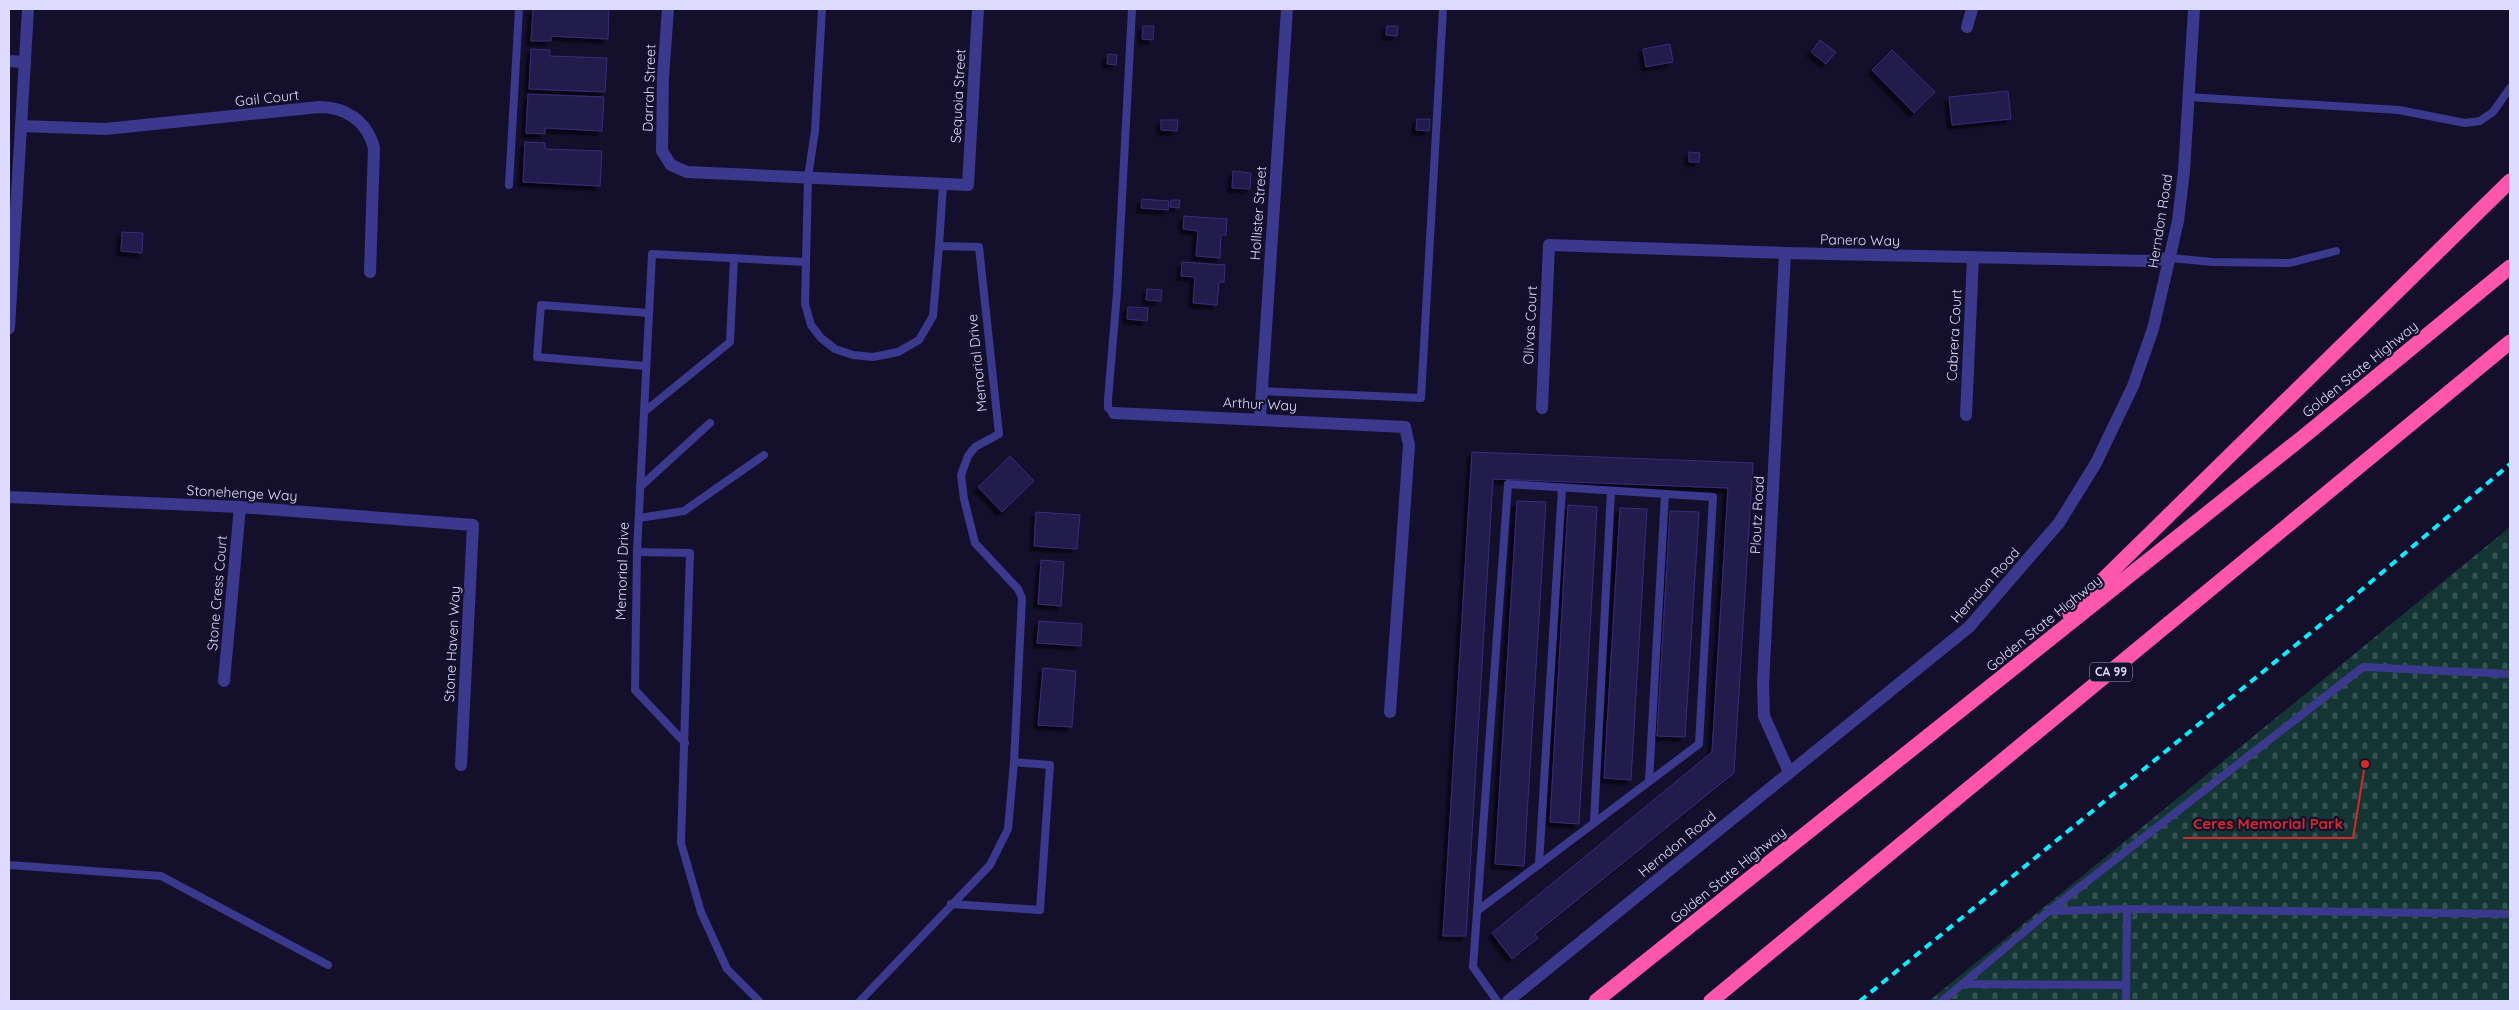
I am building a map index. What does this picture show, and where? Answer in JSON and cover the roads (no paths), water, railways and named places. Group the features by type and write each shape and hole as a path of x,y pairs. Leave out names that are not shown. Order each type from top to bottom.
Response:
{"highway":[{"path":"2009,671 2510,181"},
{"name":"Golden State Highway","path":"1596,1001 2303,437 2510,267"},
{"name":"CA 99","path":"1711,1001 2510,342"}],"street":[{"path":"9,328 28,9"},
{"name":"Darrah Street","path":"668,9 663,77 662,151 671,165 687,172 808,177"},
{"name":"Sequoia Street","path":"943,185 968,185 978,9"},
{"name":"Hollister Street","path":"1260,418 1287,9"},
{"path":"1966,27 1972,9"},
{"name":"Herndon Road","path":"1508,1001 1970,626 2059,523 2096,463 2133,386 2153,329 2178,221 2183,179 2194,9"},
{"path":"9,61 25,62"},
{"name":"Gail Court","path":"21,126 105,129 319,107 338,109 348,113 356,118 367,131 374,148 370,272"},
{"path":"808,177 943,185"},
{"name":"Panero Way","path":"1549,245 1973,257 2149,260 2170,258"},
{"name":"Olivas Court","path":"1542,408 1549,245"},
{"name":"Ploutz Road","path":"1785,253 1763,684 1764,716 1789,772"},
{"name":"Cabrera Court","path":"1966,415 1973,257"},
{"name":"Arthur Way","path":"1114,413 1260,418 1405,427 1409,445 1390,712"},
{"name":"Stonehenge Way","path":"9,497 240,508 473,524"},
{"name":"Stone Cress Court","path":"224,681 240,508"},
{"name":"Stone Haven Way","path":"461,765 473,524"}],"lane":[{"path":"509,185 519,9"},
{"path":"822,9 815,131 808,177 805,304 811,325 821,338 835,349 853,355 873,357 898,352 919,340 933,316 940,246 943,185"},
{"path":"1114,413 1108,408 1108,399 1117,293 1132,9"},
{"path":"1262,391 1421,398 1444,9"},
{"path":"2188,97 2399,110 2464,123 2480,121 2493,112 2510,88"},
{"name":"Memorial Drive","path":"940,246 979,247 999,434 975,447 968,456 962,475 964,499 975,543 1018,589 1022,598 1014,762"},
{"path":"2170,258 2213,262 2290,263 2336,251"},
{"name":"Memorial Drive","path":"685,743 635,690 637,552 652,254 806,262"},
{"path":"644,412 730,342 734,258"},
{"path":"646,366 537,357 541,305 649,314"},
{"path":"640,487 710,423"},
{"path":"639,518 684,511 764,455"},
{"path":"1477,910 1699,744 1713,497 1508,484 1477,910 1473,967 1497,1001"},
{"path":"1539,864 1562,488"},
{"path":"1594,822 1611,490"},
{"path":"1650,781 1665,494"},
{"path":"637,552 690,553 681,843 701,912 727,969 758,1001"},
{"path":"1942,1001 2049,911 2363,667 2510,674"},
{"path":"860,1001 951,904 990,865 1008,829 1014,762 1050,765 1040,910 951,904"},
{"path":"9,865 161,876 328,965"},
{"path":"2049,911 2127,909 2510,914"},
{"path":"2126,1001 2127,909"},
{"path":"1962,984 2126,985"}],"railway":[{"path":"1860,1001 2319,626 2510,464"}],"place":[{"name":"Ceres Memorial Park","path":"2365,764"}]}
